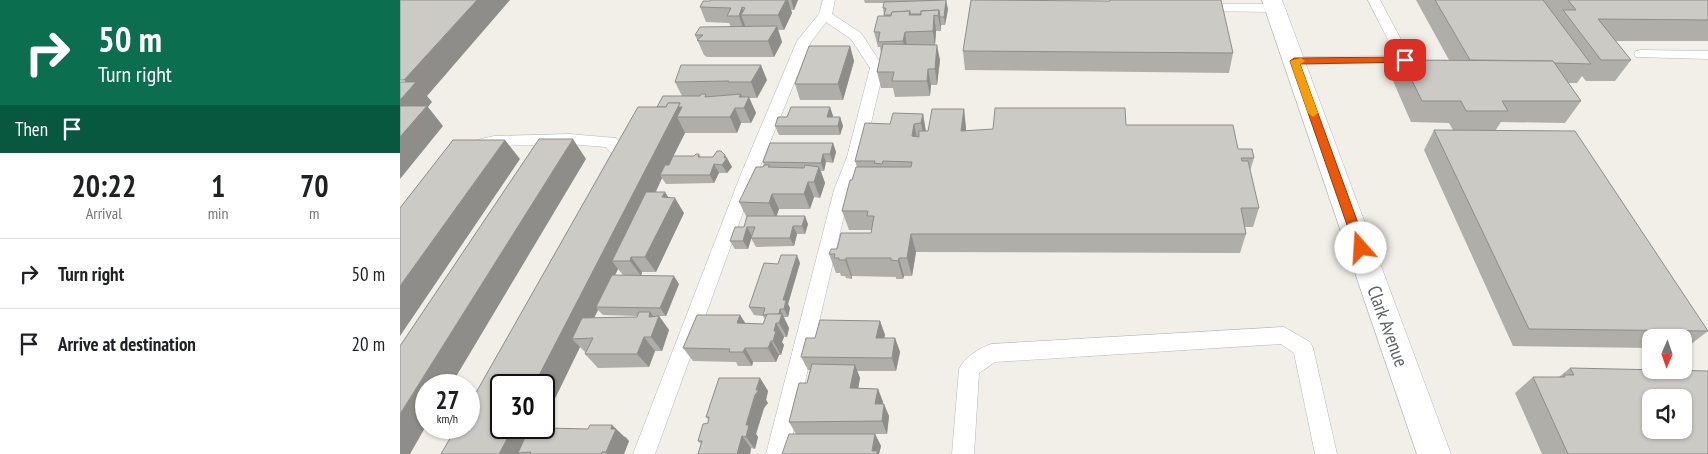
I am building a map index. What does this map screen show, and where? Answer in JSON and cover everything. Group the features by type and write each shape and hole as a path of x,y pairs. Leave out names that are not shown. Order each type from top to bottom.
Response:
{"street":[{"name":"Clark Avenue","path":"1274,4 1434,454"}],"lane":[{"path":"1294,61 1405,60 1374,0"},
{"path":"1185,8 1274,4"},
{"path":"644,454 749,174 804,41 827,7 856,36 877,68 855,157 842,190 777,454"},
{"path":"1641,54 1708,55"},
{"path":"464,149 494,141 569,140 610,142 620,153 606,179"},
{"path":"963,454 969,369 991,353 1284,335 1303,348 1326,454"}],"building":[{"path":"400,0 477,0 404,80 400,80"},
{"path":"786,0 778,15 741,15 745,8 742,7 739,16 727,16 731,8 700,7 703,1"},
{"path":"946,0 944,17 940,17 939,10 921,11 921,14 910,14 910,11 892,12 891,15 884,15 886,8 883,8 884,2"},
{"path":"971,0 1221,0 1233,53 963,51"},
{"path":"1435,0 1543,0 1591,64 1554,63 1553,61 1470,60"},
{"path":"1568,0 1708,0 1708,20 1598,19 1631,60 1601,60 1563,10 1576,10"},
{"path":"939,10 938,16 934,15 933,31 905,32 903,41 878,42 880,32 874,32 878,16 891,16 892,12 910,11 909,15 921,15 921,11"},
{"path":"777,26 768,41 700,41 697,40 703,35 695,35 700,27"},
{"path":"883,44 937,45 935,69 928,69 927,81 892,81 894,72 877,72"},
{"path":"809,46 850,46 838,84 795,84"},
{"path":"1402,60 1553,61 1581,101 1502,101 1508,111 1466,111 1461,101 1422,101"},
{"path":"681,65 761,65 751,82 675,82"},
{"path":"400,82 416,82 400,100"},
{"path":"701,94 706,94 705,97 741,94 739,97 749,97 744,108 735,108 730,117 677,117 682,107 678,107 680,103 668,103 666,107 657,107 663,96 700,96"},
{"path":"668,103 680,103 540,374 490,374 490,439 507,439 499,454 441,454 450,439 480,439 480,386 638,107 666,107"},
{"path":"400,106 427,106 400,137"},
{"path":"791,107 830,107 827,117 840,117 838,126 775,126 778,117 787,117"},
{"path":"995,108 1125,108 1126,125 1233,125 1238,149 1252,149 1254,158 1241,158 1242,161 1248,161 1259,208 1241,208 1246,234 911,234 907,258 899,258 898,261 891,260 891,258 846,258 845,260 839,260 839,258 834,258 835,254 829,254 831,249 837,249 841,233 871,233 874,216 867,216 868,211 842,211 850,180 852,180 856,167 911,167 912,162 883,161 882,164 874,163 875,161 855,161 865,123 890,124 893,113 923,114 921,123 914,124 912,136 919,137 919,131 928,131 932,109 964,109 961,131 993,129"},
{"path":"1434,130 1575,131 1708,331 1692,331 1692,329 1529,329"},
{"path":"539,139 573,139 425,374 415,374 415,390 400,414 400,346"},
{"path":"453,140 505,140 400,286 400,208"},
{"path":"770,143 833,143 830,154 823,154 821,163 763,162"},
{"path":"717,151 721,151 725,155 724,158 727,158 722,165 714,164 710,175 660,175 665,165 669,165 673,156 694,156 699,154 698,157 713,157"},
{"path":"764,165 770,165 768,167 804,168 805,165 819,167 814,182 808,182 804,194 772,194 769,203 739,202 756,167 763,167"},
{"path":"646,192 665,192 662,197 675,198 645,257 631,257 630,261 612,261"},
{"path":"747,216 805,216 802,226 793,226 790,238 751,238 755,227 747,227 743,241 730,241 735,227 744,227"},
{"path":"781,255 797,255 783,300 786,300 784,309 780,309 779,314 763,315 765,308 749,307 764,263 778,264"},
{"path":"612,275 674,276 660,308 596,307"},
{"path":"639,312 650,312 649,317 659,316 651,337 644,337 637,354 585,354 593,338 572,339 582,318 637,317"},
{"path":"767,314 782,314 779,323 776,323 773,341 771,341 768,348 745,348 743,352 729,352 730,349 683,348 697,315 740,315 737,323 763,324"},
{"path":"820,320 880,321 876,338 895,338 892,358 801,357 806,338 815,338"},
{"path":"812,364 855,365 850,388 878,389 875,404 884,404 882,421 789,422 799,383 807,383"},
{"path":"1570,368 1642,370 1642,379 1692,379 1692,371 1708,371 1708,454 1568,454 1533,377 1565,377 1564,375 1574,375"},
{"path":"719,378 760,378 756,390 759,390 755,395 746,425 749,425 746,437 742,436 737,454 698,454 702,441 698,441 703,424 708,423 709,417 706,417"},
{"path":"590,425 612,425 611,429 616,429 606,452 601,454 518,453 524,439 555,439 555,428 588,429"},
{"path":"789,434 875,434 872,451 877,451 877,454 782,454"}],"slow traffic":[{"path":"1301,61 1294,61 1313,113"}],"route":[{"path":"1361,248 1294,61 1405,60"}]}
